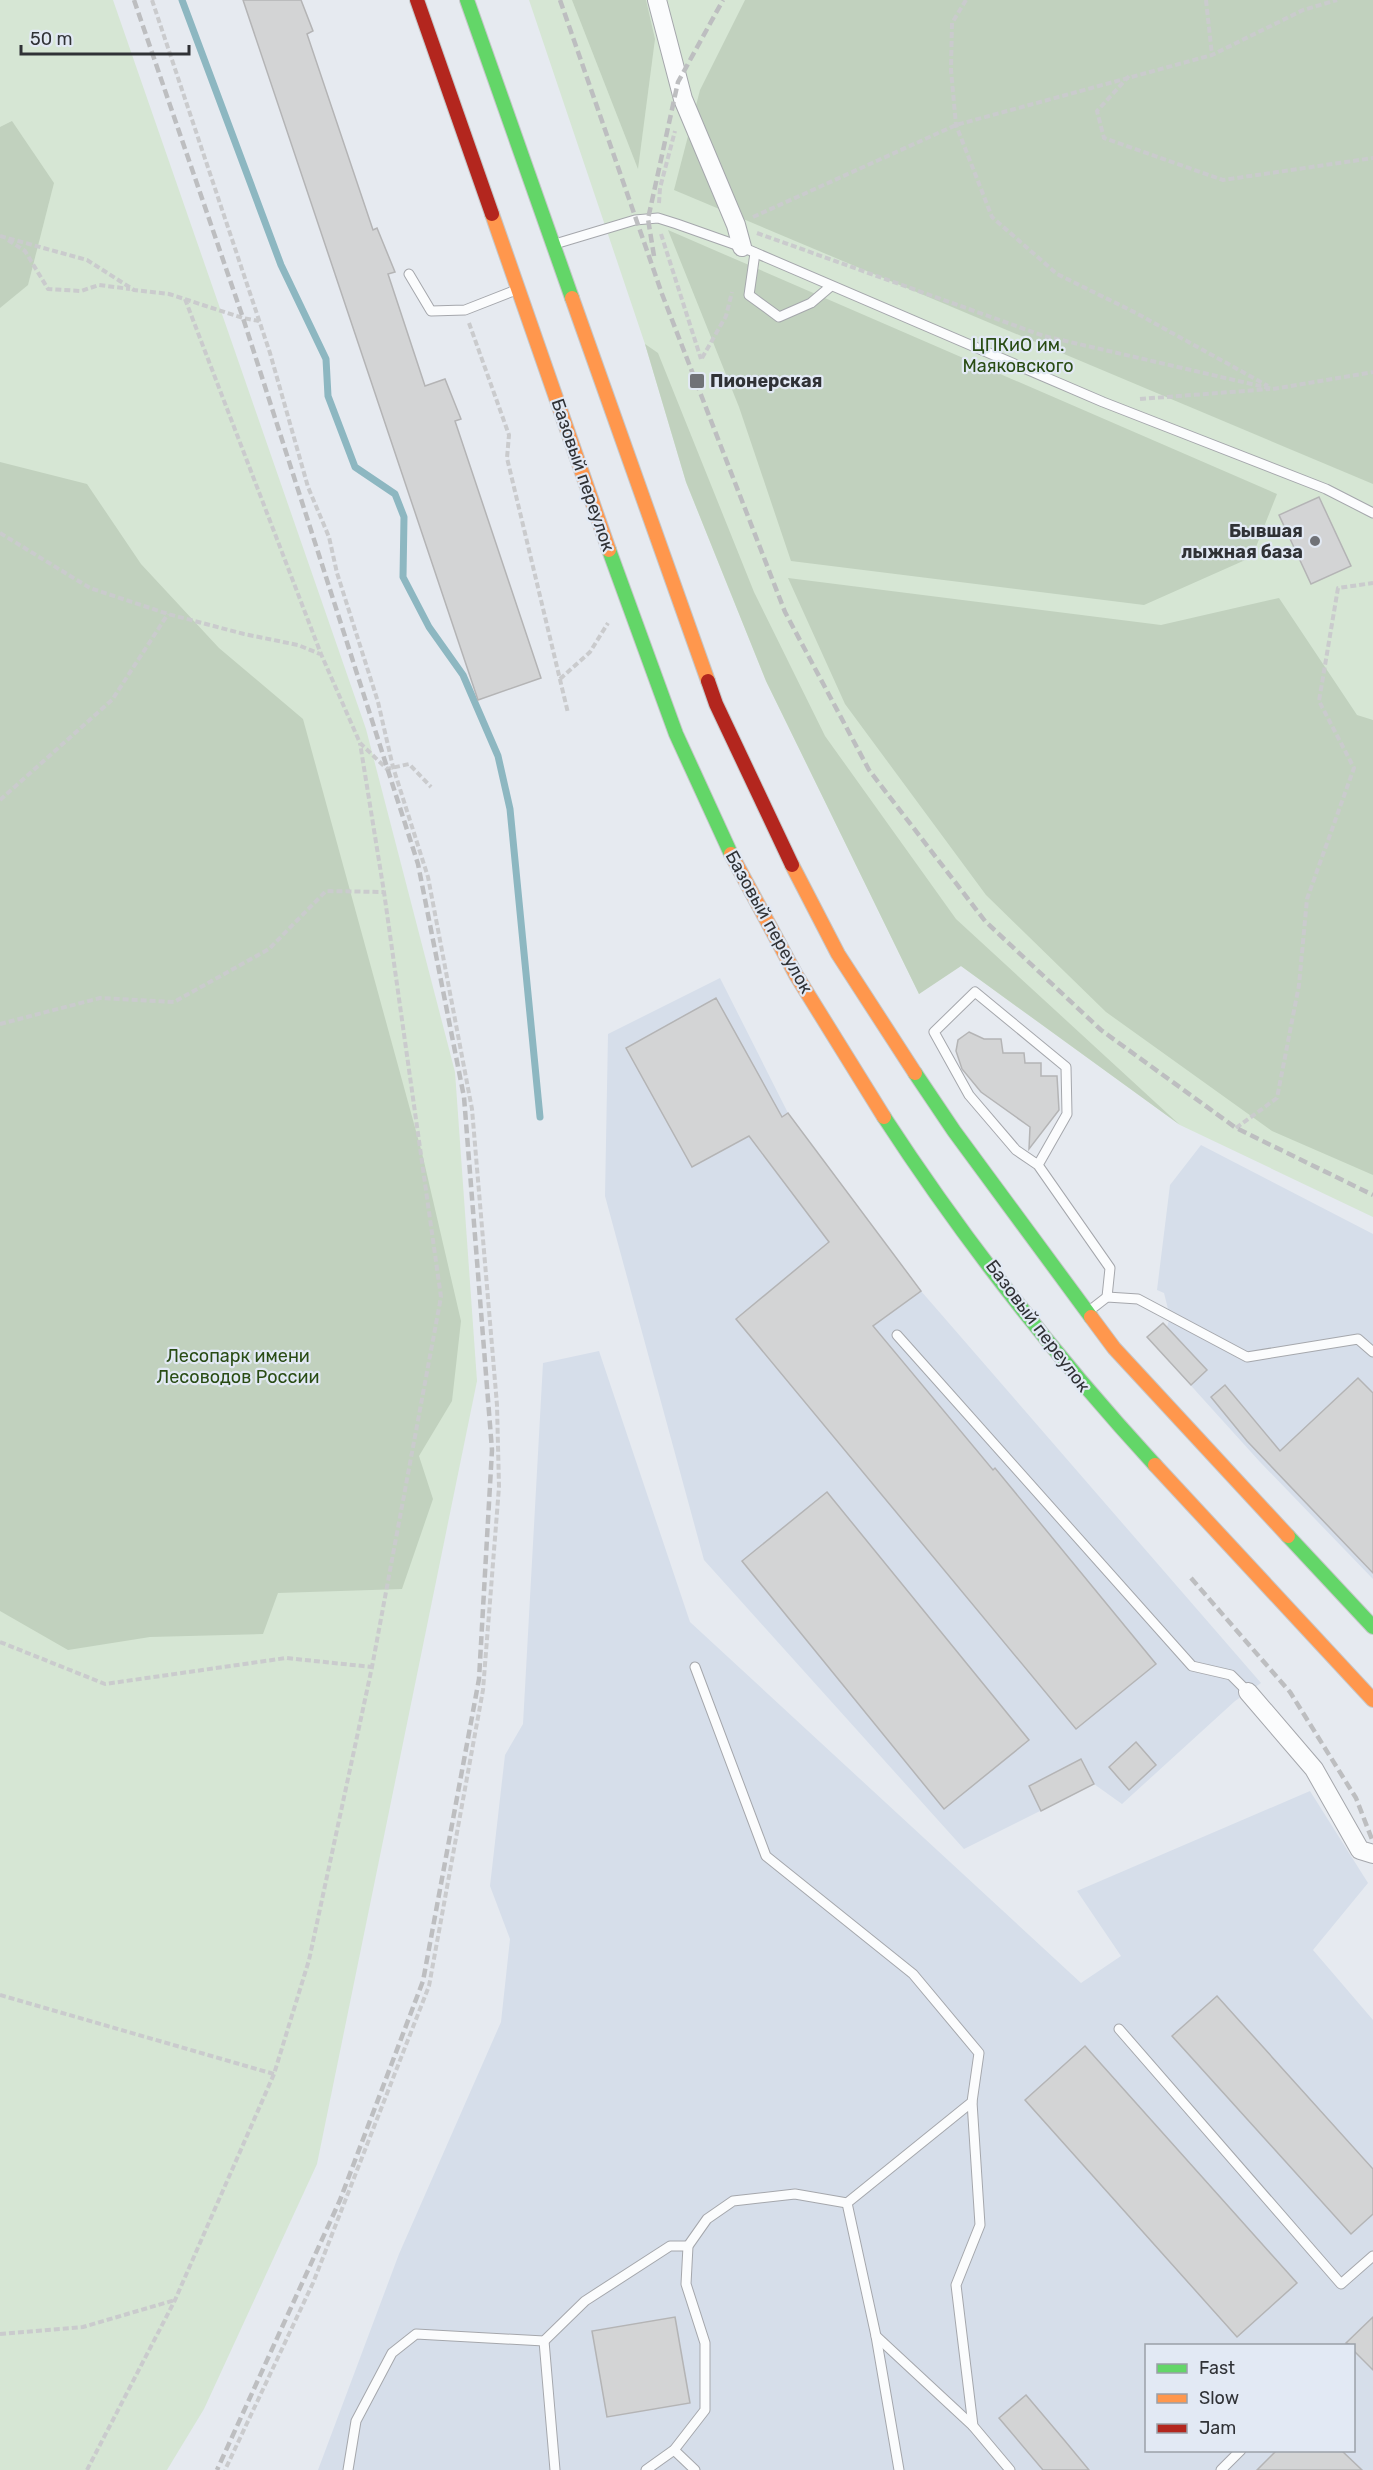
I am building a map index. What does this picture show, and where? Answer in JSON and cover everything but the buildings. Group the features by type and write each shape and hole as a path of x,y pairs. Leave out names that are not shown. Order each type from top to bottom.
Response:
{"main road":[{"name":"Базовый переулок","path":"417,0 642,645 676,735 714,821 771,930 837,1043 884,1117 1075,1375 1373,1700"},
{"path":"467,0 716,704 768,817 838,954 896,1045 1087,1312 1143,1380 1373,1628"}],"street":[{"path":"657,0 683,99 736,225 749,250"},
{"path":"1248,1692 1314,1769 1360,1850 1373,1854"}],"lane":[{"path":"553,244 635,220 658,218 749,250 1103,402 1326,489 1373,513"},
{"path":"749,250 749,296 779,317 811,303 831,286"},
{"path":"409,274 431,311 465,310 518,289"},
{"path":"1038,1165 1067,1114 1066,1067 975,992 934,1032 969,1095 1016,1150 1038,1165 1110,1268 1107,1297"},
{"path":"1087,1312 1107,1297 1138,1299 1247,1357 1358,1339 1373,1352"},
{"path":"897,1335 1192,1666 1231,1675 1248,1692"},
{"path":"695,1667 766,1856 913,1974 979,2053 972,2102 980,2225 956,2285 973,2426"},
{"path":"1119,2029 1341,2284 1373,2256"},
{"path":"646,2470 674,2450 705,2410 705,2343 686,2284 688,2246 707,2219 733,2201 795,2194 847,2203 972,2102"},
{"path":"847,2203 876,2336 899,2470"},
{"path":"348,2470 356,2421 392,2353 416,2334 544,2341 585,2301 670,2246 688,2246"},
{"path":"876,2336 973,2426 1010,2470"},
{"path":"544,2341 555,2470"},
{"path":"674,2450 695,2470"},
{"path":"1221,2470 1240,2452"}],"path":[{"path":"152,0 259,321 308,487 329,537 337,573 378,702 393,767 428,877 472,1109 497,1405 499,1487 483,1690 429,1986 312,2283 225,2470"},
{"path":"966,0 952,23 951,70 956,124 992,217 1057,274 1136,313 1274,389"},
{"path":"1206,0 1212,55"},
{"path":"736,225 956,124 1130,75 1212,55 1303,10 1337,0"},
{"path":"1130,75 1097,111 1104,138 1223,180 1373,158"},
{"path":"736,225 1044,336 1274,389"},
{"path":"1,236 25,251 48,289 81,291 99,285 134,290 185,299 259,321"},
{"path":"1,236 87,260 134,290"},
{"path":"701,359 726,316 734,282"},
{"path":"87,2470 175,2300 274,2074 309,1960 372,1667 441,1298 384,892 360,743 321,654 185,299"},
{"path":"465,310 509,435 507,458 568,713"},
{"path":"1137,399 1274,389 1373,372"},
{"path":"0,533 90,588 168,614 298,645 321,654"},
{"path":"1236,1128 1277,1098 1299,985 1307,899 1354,768 1320,701 1338,588 1373,584"},
{"path":"0,800 112,700 168,614"},
{"path":"560,679 590,652 609,622"},
{"path":"360,743 387,769 409,764 431,787"},
{"path":"0,1023 100,998 174,1002 269,949 326,891 384,892"},
{"path":"0,1642 105,1684 286,1658 372,1667"},
{"path":"0,1995 274,2074"},
{"path":"0,2334 83,2327 175,2300"}],"shaded area":[{"path":"720,978 788,1113 921,1291 1261,1683 1235,1701 1122,1804 1094,1784 964,1849 704,1560 605,1196 608,1034"},
{"path":"1201,1145 1373,1234 1373,1579 1260,1462 1147,1337 1163,1323 1167,1327 1170,1317 1164,1293 1157,1290 1170,1185"},
{"path":"599,1351 690,1622 1081,1983 1121,1956 1077,1891 1310,1791 1368,1883 1313,1950 1373,2020 1373,2470 318,2470 399,2254 501,2022 510,1939 490,1886 505,1755 523,1724 543,1363"}],"green space":[{"name":"Лесопарк имени Лесоводов России","path":"0,0 113,0 366,729 455,1072 477,1381 317,2164 204,2409 167,2470 0,2470"},
{"name":"ЦПКиО им. Маяковского","path":"529,0 1373,0 1373,1217 1180,1125 961,966 919,994 766,681 686,482 645,344"},
{"path":"572,0 646,0 655,39 638,169"},
{"path":"745,0 1373,0 1373,484 674,190 700,90"},
{"path":"12,121 54,183 28,285 0,308 0,127"},
{"path":"668,230 1277,494 1252,557 1144,605 791,561 739,407"},
{"path":"645,344 658,353 754,592 825,736 956,919 1180,1125 961,966 919,994 766,681 686,482"},
{"path":"0,462 87,484 141,564 219,648 303,719 422,1153 461,1321 452,1401 419,1456 433,1499 402,1589 278,1593 263,1634 150,1637 68,1650 0,1611"},
{"path":"788,578 1161,625 1279,598 1357,715 1373,720 1373,1175 1272,1131 1106,1012 986,895 845,704"}],"waterway":[{"path":"182,0 281,265 326,359 328,396 355,467 395,494 404,517 403,577 429,627 463,675 498,756 510,809 540,1117"}],"railway":[{"path":"134,0 243,318 418,864 464,1097 492,1450 479,1679 423,1981 340,2200 217,2470"},
{"path":"560,0 662,294 785,612 869,770 985,921 1101,1030 1236,1128 1373,1195"},
{"path":"654,256 648,219 678,82 723,0"},
{"path":"1191,1578 1290,1692 1356,1798 1373,1842"}],"traffic: fast":[{"path":"467,0 572,298"},
{"path":"609,550 676,734 731,854"},
{"path":"915,1073 954,1131 1091,1317"},
{"path":"884,1117 946,1208 1012,1297 1155,1465"},
{"path":"1288,1536 1373,1627"}],"traffic: slow":[{"path":"492,214 609,550"},
{"path":"572,298 708,681"},
{"path":"731,854 796,975 884,1117"},
{"path":"792,865 838,954 915,1073"},
{"path":"1091,1317 1114,1348 1288,1536"},
{"path":"1155,1465 1373,1700"}],"traffic: jam":[{"path":"417,0 492,214"},
{"path":"708,681 716,704 792,865"}],"place":[{"name":"Пионерская","path":"697,381"},
{"name":"Бывшая лыжная база","path":"1315,541"}]}
